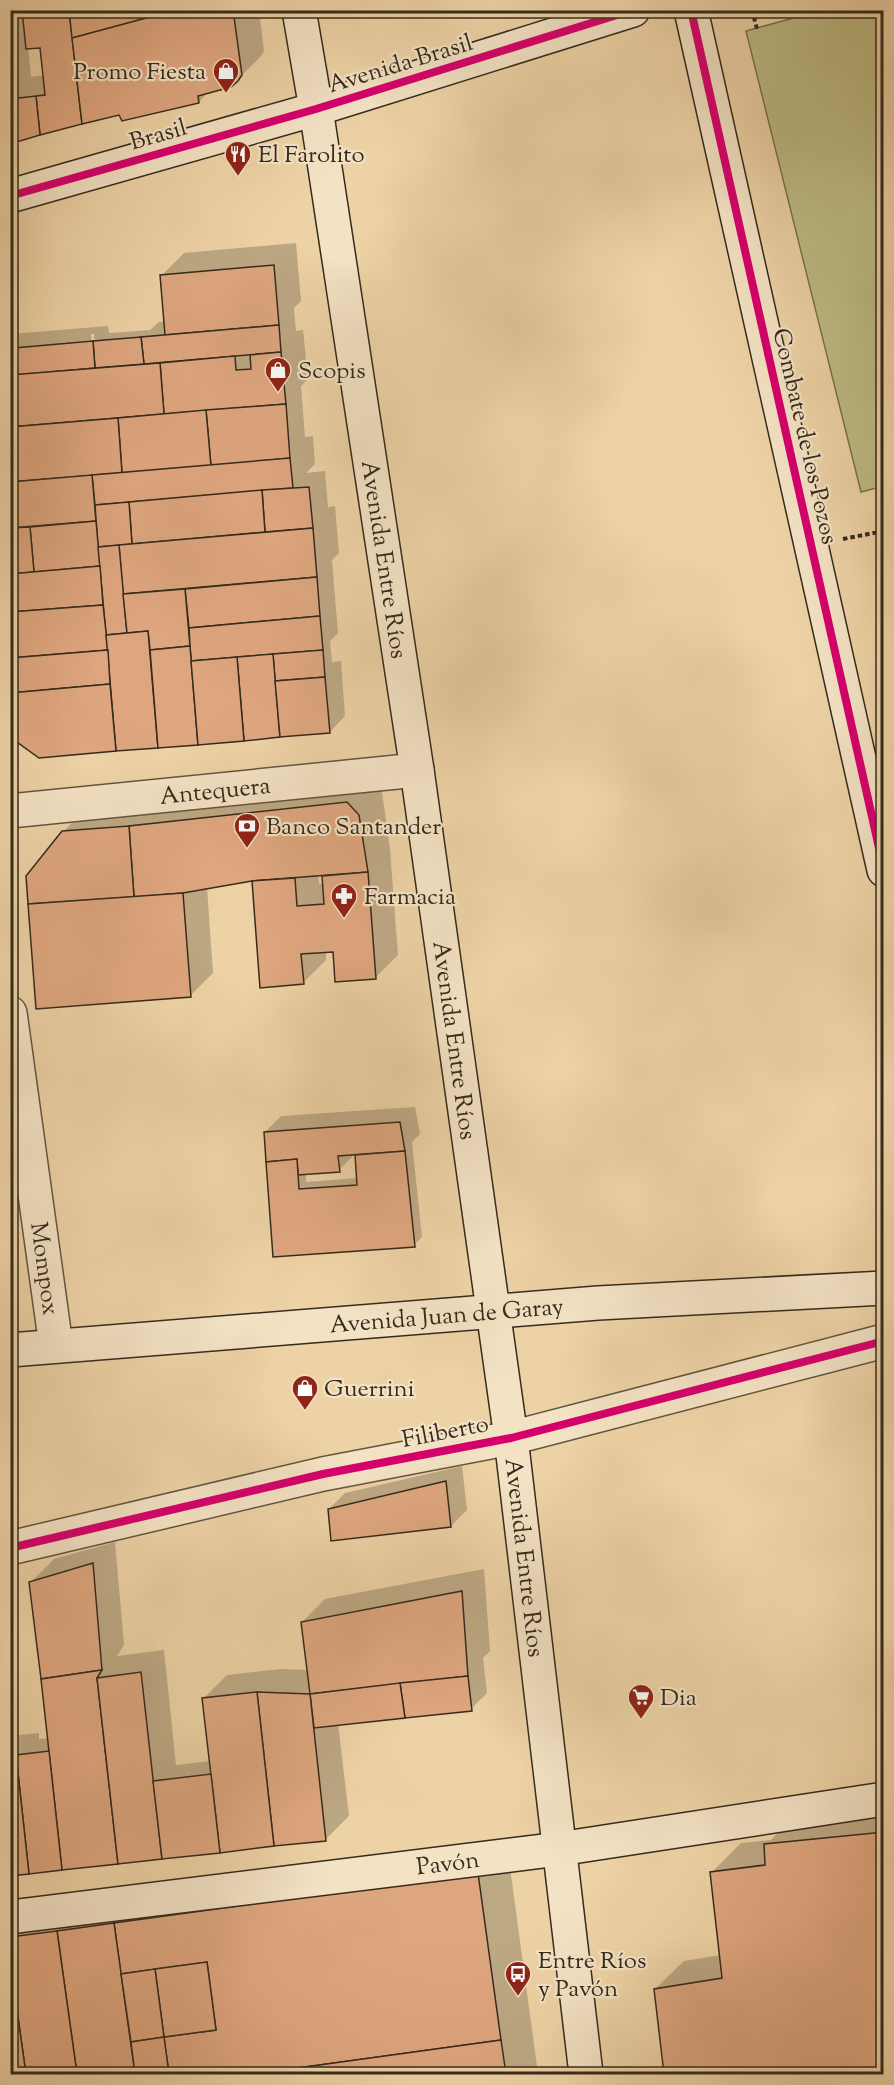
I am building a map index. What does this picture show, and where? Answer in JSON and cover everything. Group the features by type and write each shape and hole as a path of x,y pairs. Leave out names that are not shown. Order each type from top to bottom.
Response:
{"street":[{"name":"Avenida Entre Ríos","path":"299,10 417,770 511,1438 586,2074"},
{"name":"Avenida Brasil","path":"316,109 633,10"},
{"name":"Combate de los Pozos","path":"691,10 884,870"},
{"name":"Brasil","path":"10,196 316,109"},
{"name":"Antequera","path":"10,811 417,770"},
{"name":"Mompox","path":"10,1013 56,1346"},
{"name":"Avenida Juan de Garay","path":"10,1350 639,1300 884,1288"},
{"name":"Filiberto","path":"10,1548 322,1474 511,1438 884,1341"},
{"name":"Pavón","path":"10,1917 559,1849 884,1799"}],"path":[{"path":"752,10 757,29"}],"shaded area":[{"path":"819,11 883,11 884,486 861,492 746,31"}],"building":[{"path":"22,10 69,10 82,124 40,135 36,96 45,95 40,48 26,49"},
{"path":"69,10 176,10 72,38"},
{"path":"176,10 233,10 242,75 238,81 231,87 198,96 199,103 122,121 119,115 82,124 72,38"},
{"path":"369,10 393,10 369,16"},
{"path":"36,96 40,135 10,144 10,99"},
{"path":"274,265 279,325 165,335 160,275"},
{"path":"279,325 281,352 144,364 141,337"},
{"path":"141,337 144,364 95,368 93,341"},
{"path":"93,341 95,368 16,375 14,348"},
{"path":"10,348 14,348 16,375 10,375"},
{"path":"281,352 286,404 164,414 160,363 235,356 236,370 251,369 250,355"},
{"path":"160,363 164,414 10,427 10,375"},
{"path":"286,404 290,458 211,466 206,410"},
{"path":"206,410 211,466 122,473 118,418"},
{"path":"118,418 122,473 10,482 10,427"},
{"path":"290,458 293,488 95,505 92,475"},
{"path":"92,475 96,521 10,528 10,482"},
{"path":"309,487 313,528 265,532 262,490"},
{"path":"262,490 265,532 132,544 129,502"},
{"path":"129,502 132,544 98,547 95,505"},
{"path":"96,521 100,566 34,572 30,527"},
{"path":"30,527 34,572 10,574 10,528"},
{"path":"313,528 317,577 123,594 119,545"},
{"path":"119,545 127,633 106,635 98,547"},
{"path":"100,566 103,605 10,612 10,574"},
{"path":"317,577 320,616 189,628 185,589"},
{"path":"185,589 190,646 150,650 148,631 127,633 123,594"},
{"path":"103,605 108,650 10,658 10,612"},
{"path":"320,616 323,650 191,661 189,628"},
{"path":"148,631 158,748 116,751 106,635"},
{"path":"190,646 198,745 158,748 150,650"},
{"path":"108,650 110,684 10,693 10,658"},
{"path":"323,650 325,677 275,681 273,654"},
{"path":"273,654 280,737 244,741 237,657"},
{"path":"237,657 244,741 198,745 191,661"},
{"path":"325,677 330,733 280,737 275,681"},
{"path":"110,684 116,751 39,758 10,737 10,693"},
{"name":"Banco Santander","path":"347,802 359,815 368,872 252,881 183,893 134,897 129,826"},
{"path":"129,826 134,897 28,904 26,876 62,831"},
{"path":"368,872 376,979 335,982 333,952 301,954 304,984 260,988 252,881 295,878 297,906 324,904 322,876"},
{"path":"183,893 191,997 36,1009 28,904"},
{"path":"400,1122 405,1151 338,1156 340,1172 298,1175 297,1159 266,1162 264,1132"},
{"path":"405,1151 415,1247 273,1257 266,1162 297,1159 299,1189 357,1185 355,1155"},
{"path":"446,1481 451,1527 331,1541 328,1509"},
{"path":"93,1563 102,1670 41,1679 29,1582"},
{"path":"462,1591 468,1676 310,1694 301,1622"},
{"path":"102,1670 97,1678 118,1864 62,1870 41,1679"},
{"path":"141,1672 162,1859 118,1864 97,1678"},
{"path":"468,1676 472,1711 405,1718 400,1683"},
{"path":"400,1683 405,1718 314,1728 310,1694"},
{"path":"257,1692 310,1694 326,1841 274,1846"},
{"path":"257,1692 274,1846 220,1853 202,1698"},
{"path":"49,1751 62,1870 29,1874 16,1755"},
{"path":"16,1755 29,1874 10,1876 10,1756"},
{"path":"211,1774 220,1853 162,1859 153,1781"},
{"path":"884,1832 884,2074 664,2074 654,1989 722,1978 710,1872 765,1865 764,1844"},
{"path":"478,1873 501,2040 254,2074 169,2074 164,2037 216,2030 207,1962 121,1974 114,1923"},
{"path":"114,1923 135,2074 77,2074 57,1931"},
{"path":"57,1931 77,2074 26,2074 10,1961 10,1937"},
{"path":"10,1961 26,2074 10,2074"},
{"path":"207,1962 216,2030 164,2037 155,1969"},
{"path":"155,1969 164,2037 131,2042 121,1974"},
{"path":"164,2037 169,2074 135,2074 131,2042"},
{"path":"501,2040 506,2074 254,2074"}],"cycle path":[{"path":"10,196 316,109 633,10"},
{"path":"691,10 884,870"},
{"path":"10,1548 323,1474 511,1438 884,1341"}],"place":[{"name":"Promo Fiesta","path":"226,94"},
{"name":"El Farolito","path":"238,177"},
{"name":"Scopis","path":"278,393"},
{"name":"Banco Santander","path":"247,849"},
{"name":"Farmacia","path":"344,919"},
{"name":"Guerrini","path":"305,1411"},
{"name":"Dia","path":"641,1720"},
{"name":"Entre Ríos y Pavón","path":"518,1997"}]}
